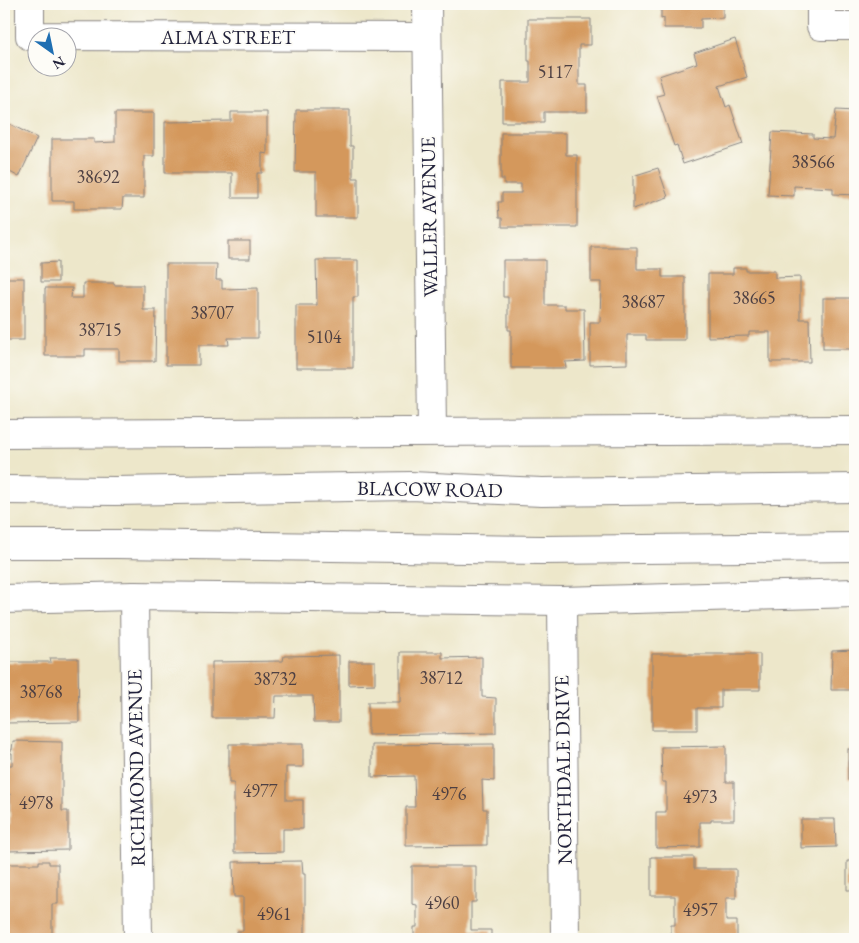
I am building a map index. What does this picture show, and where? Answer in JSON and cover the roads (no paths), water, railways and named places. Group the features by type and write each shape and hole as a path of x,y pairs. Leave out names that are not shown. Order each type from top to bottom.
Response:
{"street":[{"name":"ALMA STREET","path":"30,4 30,36 427,37"},
{"name":"WALLER AVENUE","path":"427,4 432,431"},
{"path":"821,15 855,26"},
{"path":"4,434 855,430"},
{"name":"BLACOW ROAD","path":"4,490 115,491 411,486 542,492 855,488"},
{"path":"4,544 542,550 855,546"},
{"path":"4,599 134,596 562,601 855,593"},
{"name":"RICHMOND AVENUE","path":"134,596 138,939"},
{"name":"NORTHDALE DRIVE","path":"562,601 565,939"}]}
